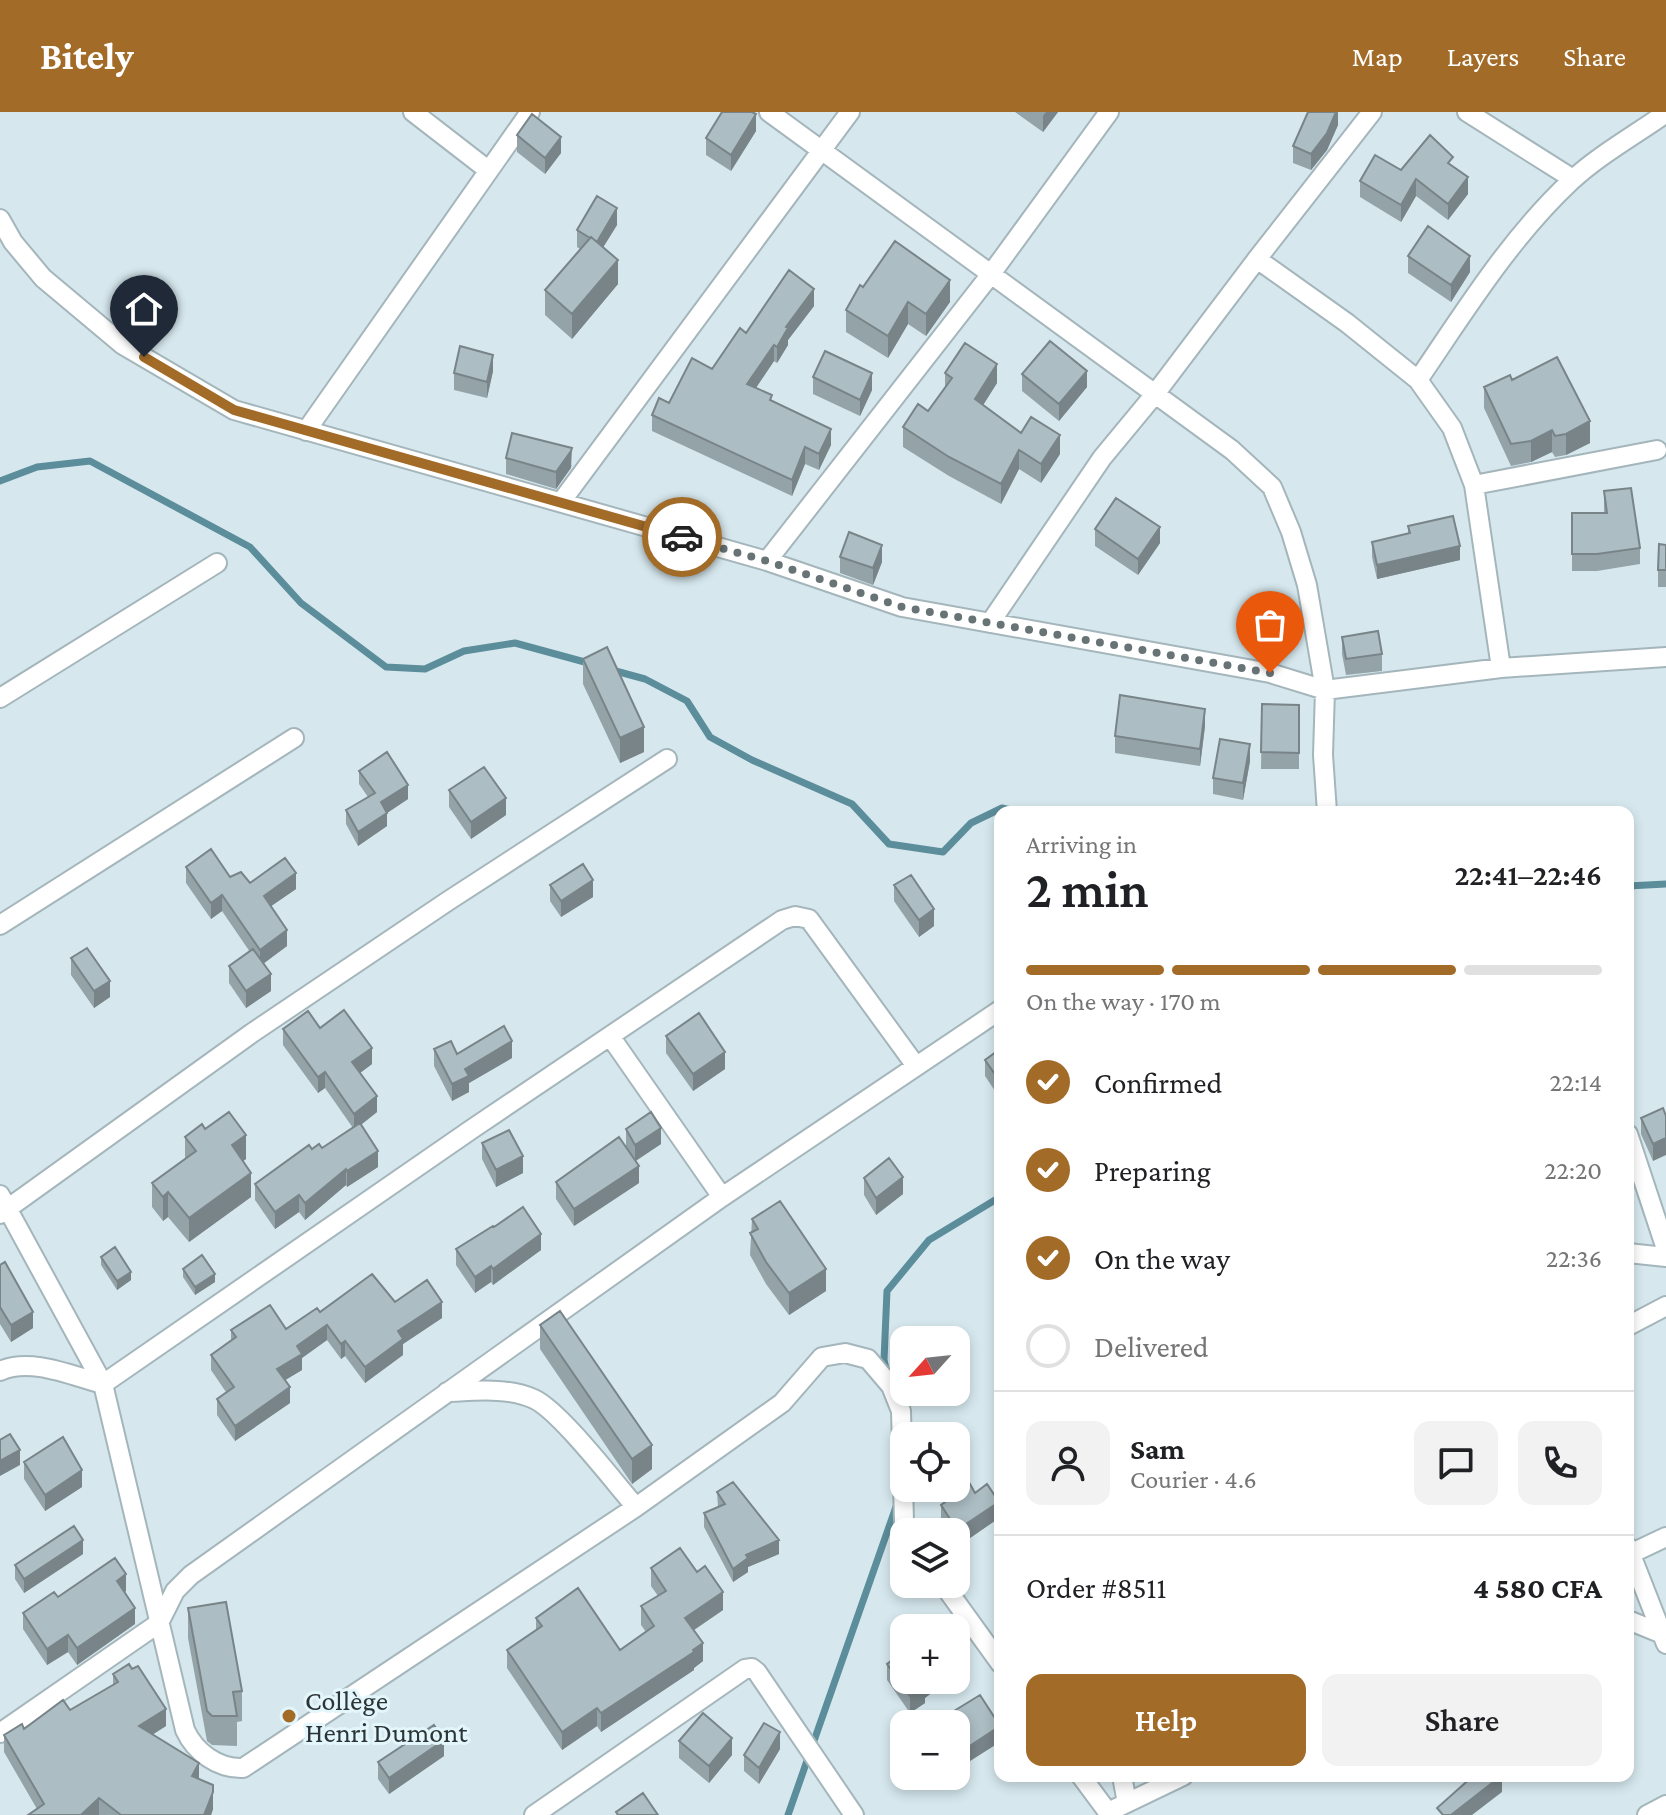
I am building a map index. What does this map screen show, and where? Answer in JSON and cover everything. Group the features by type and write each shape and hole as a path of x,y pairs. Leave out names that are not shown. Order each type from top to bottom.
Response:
{"street":[{"path":"413,112 488,170"},
{"path":"306,431 530,112"},
{"path":"769,112 1232,450 1272,487 1291,532 1307,585 1325,690 1323,755 1327,806"},
{"path":"561,502 850,112"},
{"path":"767,561 991,274 1109,112"},
{"path":"990,623 1102,458 1155,394 1371,112"},
{"path":"1467,112 1573,179"},
{"path":"1418,380 1484,282 1529,224 1573,179 1666,113"},
{"path":"0,219 13,242 43,278 123,345 234,410 767,561 902,607 1270,673 1325,690 1501,668 1666,657"},
{"path":"1257,259 1347,323 1418,380 1452,428 1474,485 1501,668"},
{"path":"1474,485 1657,450"},
{"path":"0,698 217,563"},
{"path":"0,925 294,738"},
{"path":"667,759 448,901 3,1206 103,1384 185,1730 192,1746 203,1755 234,1768 243,1768 636,1507 782,1403 822,1357 845,1353 868,1359 891,1386 901,1411 904,1518"},
{"path":"0,1371 17,1366 34,1366 103,1384 782,920 795,916 809,919 916,1066"},
{"path":"0,1733 159,1623 175,1591 191,1575 722,1197 994,1014"},
{"path":"610,1036 722,1197"},
{"path":"1634,1152 1666,1249"},
{"path":"1634,1254 1666,1257"},
{"path":"1634,1323 1666,1306"},
{"path":"447,1392 498,1390 534,1399 553,1413 636,1507"},
{"path":"1634,1550 1666,1537"},
{"path":"1634,1565 1663,1639"},
{"path":"953,1598 994,1655"},
{"path":"1634,1623 1663,1639"},
{"path":"534,1815 745,1669 752,1668 854,1815"},
{"path":"1085,1782 1109,1814 1171,1782"},
{"path":"1123,1782 1127,1803"},
{"path":"1647,1815 1666,1805"}],"building":[{"path":"722,112 756,114 731,155 706,138"},
{"path":"1308,112 1336,112 1327,133 1311,154 1293,146"},
{"path":"532,114 561,137 545,158 517,135"},
{"path":"1430,135 1453,157 1448,163 1468,177 1448,204 1416,179 1401,205 1360,181 1375,155 1401,170"},
{"path":"597,196 617,208 597,242 577,230"},
{"path":"1428,226 1470,256 1451,285 1408,256"},
{"path":"591,237 618,260 572,314 545,290"},
{"path":"895,241 950,280 926,314 908,302 888,336 846,310 860,285 863,287"},
{"path":"789,270 814,289 786,327 777,347 774,345 747,384 772,395 770,400 831,429 819,454 805,447 792,480 652,415 659,398 669,403 692,358 712,369 740,328 746,333"},
{"path":"1050,341 1087,371 1059,404 1022,374"},
{"path":"965,343 997,364 975,399 1021,433 1031,417 1060,435 1041,464 1019,450 1001,484 949,457 903,427 918,404 928,411 952,378 945,373"},
{"path":"460,346 493,355 487,382 454,373"},
{"path":"825,351 872,373 860,400 813,377"},
{"path":"1557,357 1590,421 1566,434 1555,436 1552,430 1531,441 1511,444 1484,387 1510,375 1512,380"},
{"path":"512,433 572,448 556,472 506,458"},
{"path":"1631,488 1640,548 1572,554 1572,513 1607,513 1604,491"},
{"path":"1116,498 1160,527 1138,559 1095,529"},
{"path":"1453,516 1460,546 1377,565 1372,542 1410,533 1408,526"},
{"path":"849,532 882,545 873,568 840,557"},
{"path":"1659,544 1666,545 1666,570 1658,570"},
{"path":"1378,631 1382,654 1346,659 1342,637"},
{"path":"607,647 644,727 620,738 583,659"},
{"path":"1120,695 1205,709 1200,749 1115,736"},
{"path":"1262,704 1299,705 1299,753 1261,752"},
{"path":"1220,739 1250,744 1243,783 1213,778"},
{"path":"387,752 408,785 381,802 387,813 358,832 346,810 375,793 359,771"},
{"path":"484,767 506,798 471,822 449,790"},
{"path":"211,849 230,877 241,872 250,883 285,858 296,873 264,896 287,930 260,950 222,895 211,903 186,867"},
{"path":"583,864 593,880 561,901 550,885"},
{"path":"911,875 934,909 919,920 894,885"},
{"path":"87,948 110,981 94,991 71,958"},
{"path":"253,949 271,974 246,991 229,966"},
{"path":"344,1010 372,1048 352,1062 377,1096 354,1114 325,1072 318,1077 283,1029 308,1011 320,1028"},
{"path":"699,1013 725,1052 693,1074 666,1036"},
{"path":"504,1026 512,1041 465,1069 469,1076 452,1084 434,1049 451,1041 457,1054"},
{"path":"994,1053 994,1073 985,1060"},
{"path":"1663,1108 1666,1138 1653,1144 1641,1118"},
{"path":"229,1112 246,1135 232,1145 251,1173 189,1218 168,1192 163,1197 152,1183 196,1151 185,1137 202,1124 205,1129"},
{"path":"651,1112 661,1128 635,1145 626,1129"},
{"path":"360,1123 378,1151 346,1169 305,1203 299,1195 275,1212 255,1184 309,1145 312,1149 319,1144 322,1148"},
{"path":"509,1130 523,1156 496,1170 482,1143"},
{"path":"619,1137 639,1166 574,1209 556,1182"},
{"path":"889,1158 903,1177 876,1198 864,1178"},
{"path":"780,1201 826,1269 789,1293 750,1233 758,1229 752,1219"},
{"path":"523,1207 541,1234 493,1269 491,1266 475,1277 456,1249"},
{"path":"115,1247 131,1272 117,1281 101,1257"},
{"path":"202,1255 215,1274 195,1287 183,1269"},
{"path":"5,1262 33,1312 11,1325 0,1307 0,1265"},
{"path":"372,1274 395,1302 427,1280 442,1302 398,1331 403,1339 365,1367 345,1341 341,1344 327,1325 297,1346 302,1354 277,1369 290,1387 235,1426 217,1399 234,1387 211,1355 236,1337 231,1330 270,1305 286,1329 317,1308 320,1312"},
{"path":"560,1311 652,1445 632,1459 540,1325"},
{"path":"10,1434 20,1450 0,1461 0,1440"},
{"path":"63,1437 82,1470 45,1495 24,1462"},
{"path":"733,1482 779,1540 746,1555 748,1558 733,1569 704,1513 725,1504 717,1492"},
{"path":"970,1484 975,1493 987,1484 994,1494 994,1505 970,1521 970,1518 949,1518 941,1505 945,1502 970,1502"},
{"path":"74,1526 83,1540 24,1579 15,1565"},
{"path":"680,1548 697,1572 705,1566 723,1592 685,1618 703,1643 601,1713 597,1708 562,1732 507,1650 542,1626 536,1618 578,1588 620,1650 654,1626 641,1606 666,1591 651,1568"},
{"path":"115,1558 126,1574 117,1581 135,1608 77,1648 68,1635 47,1649 23,1613 54,1592 58,1597"},
{"path":"226,1602 242,1691 233,1692 237,1716 212,1716 207,1711 188,1608"},
{"path":"129,1664 132,1669 138,1666 166,1709 139,1726 199,1763 192,1776 213,1785 204,1815 121,1815 99,1798 81,1815 28,1815 44,1804 4,1735 22,1724 24,1729 63,1700 70,1710 118,1682 113,1674"},
{"path":"980,1695 994,1717 994,1730 970,1746 970,1710 956,1710"},
{"path":"703,1713 732,1738 709,1766 679,1741"},
{"path":"764,1723 780,1732 759,1768 744,1755"},
{"path":"434,1725 444,1740 389,1778 378,1762"},
{"path":"1466,1782 1493,1782 1451,1815 1443,1815 1437,1808"},
{"path":"643,1793 658,1815 618,1815 616,1812"}],"waterway":[{"path":"0,481 37,467 90,461 250,547 301,603 386,667 425,669 464,651 515,643 592,664"},
{"path":"612,670 645,679 687,701 710,737 752,760 852,804 889,844 943,852 971,823 994,812"},
{"path":"1634,886 1666,884"},
{"path":"887,1373 884,1360 887,1291 929,1240 994,1201"},
{"path":"788,1815 897,1504"}],"way so far":[{"path":"682,537 767,561 902,607 1270,673"}],"place":[{"name":"Collège Henri Dumont","path":"289,1716"}],"route":[{"path":"144,357 234,410 682,537"}]}
